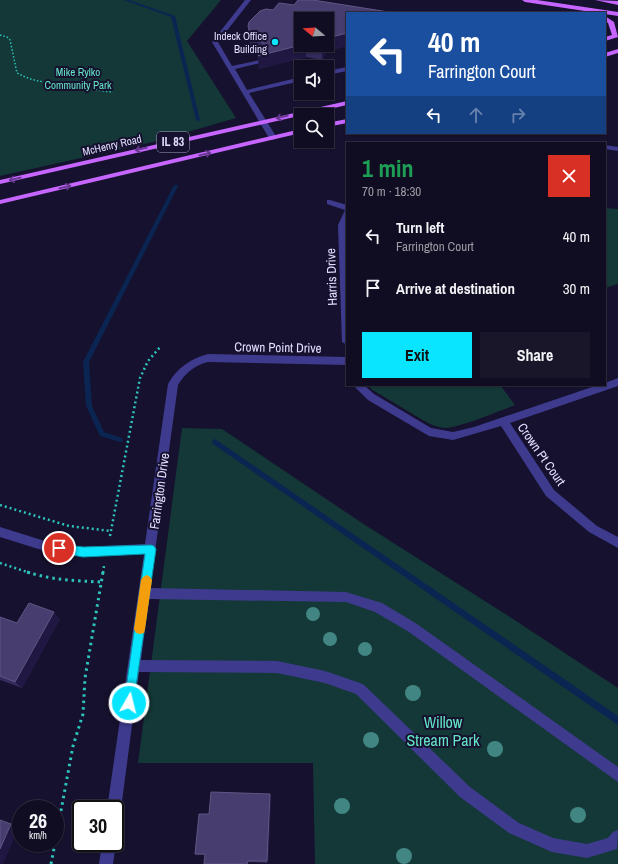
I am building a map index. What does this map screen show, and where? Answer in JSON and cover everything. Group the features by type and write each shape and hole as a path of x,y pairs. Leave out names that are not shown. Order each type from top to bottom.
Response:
{"main road":[{"path":"525,0 597,12"},
{"path":"598,0 618,3"},
{"path":"606,13 618,14"},
{"path":"606,19 611,22 617,35 606,39"},
{"path":"606,55 618,51"},
{"name":"McHenry Road","path":"0,182 346,103"},
{"path":"334,123 346,120"},
{"name":"IL 83","path":"0,202 294,133"}],"street":[{"path":"248,0 215,42 273,138"},
{"path":"230,68 265,61"},
{"path":"334,72 346,69"},
{"path":"245,92 294,81"},
{"path":"606,148 618,149"},
{"path":"330,202 346,208"},
{"name":"Harris Drive","path":"346,215 342,225 346,319"},
{"name":"Crown Point Drive","path":"208,358 346,361"},
{"name":"Farrington Drive","path":"115,800 173,384 180,373 189,365 199,360 208,358"},
{"path":"359,386 371,397 430,432 453,436 474,432 618,382"},
{"name":"Crown Pt Court","path":"503,422 550,493 593,529 618,544"},
{"path":"0,532 48,547 83,552 151,549"},
{"path":"145,593 180,596 346,598 378,607 409,625 618,775"},
{"path":"135,666 277,667 325,677 360,689 393,719 465,792 514,828 552,845 587,851 612,844 618,837"},
{"path":"106,864 108,852"}],"path":[{"path":"0,35 7,37 10,40 17,73 26,79 33,82 70,85 93,90 113,92"},
{"path":"63,800 73,746 83,714 84,678 102,582 105,551 111,531 140,378 148,362 161,346"},
{"path":"0,505 69,526 111,531"},
{"path":"0,564 43,577 70,581 102,582"},
{"path":"51,864 53,852"}],"green space":[{"name":"Mike Rylko Community Park","path":"0,0 221,0 187,41 236,118 153,142 0,176"},
{"path":"606,208 618,209 618,284 606,288"},
{"path":"369,386 501,386 515,405 469,422 444,428 426,422 371,389"},
{"name":"Willow Stream Park","path":"182,428 222,429 362,523 618,688 618,864 315,864 313,763 138,763"}],"building":[{"path":"298,0 313,0 389,12 346,12 346,33 334,36 334,12 294,12 294,47 258,56 266,45 250,34 248,26 249,22 260,11 266,9 273,10 279,3 294,5"},
{"path":"29,603 54,612 15,682 0,676 0,617 17,623"},
{"path":"211,792 270,794 267,861 248,861 247,864 204,864 205,854 195,854 199,814 209,814"},
{"path":"0,820 11,824 0,849"}],"waterway":[{"path":"126,0 173,16 198,120"},
{"path":"120,440 102,434 89,406 86,362 176,186"},
{"path":"215,442 618,721"}],"slow traffic":[{"path":"140,629 147,580"}],"place":[{"name":"Indeck Office Building","path":"275,42"}],"route":[{"path":"59,548 83,552 151,549 129,703"}]}
